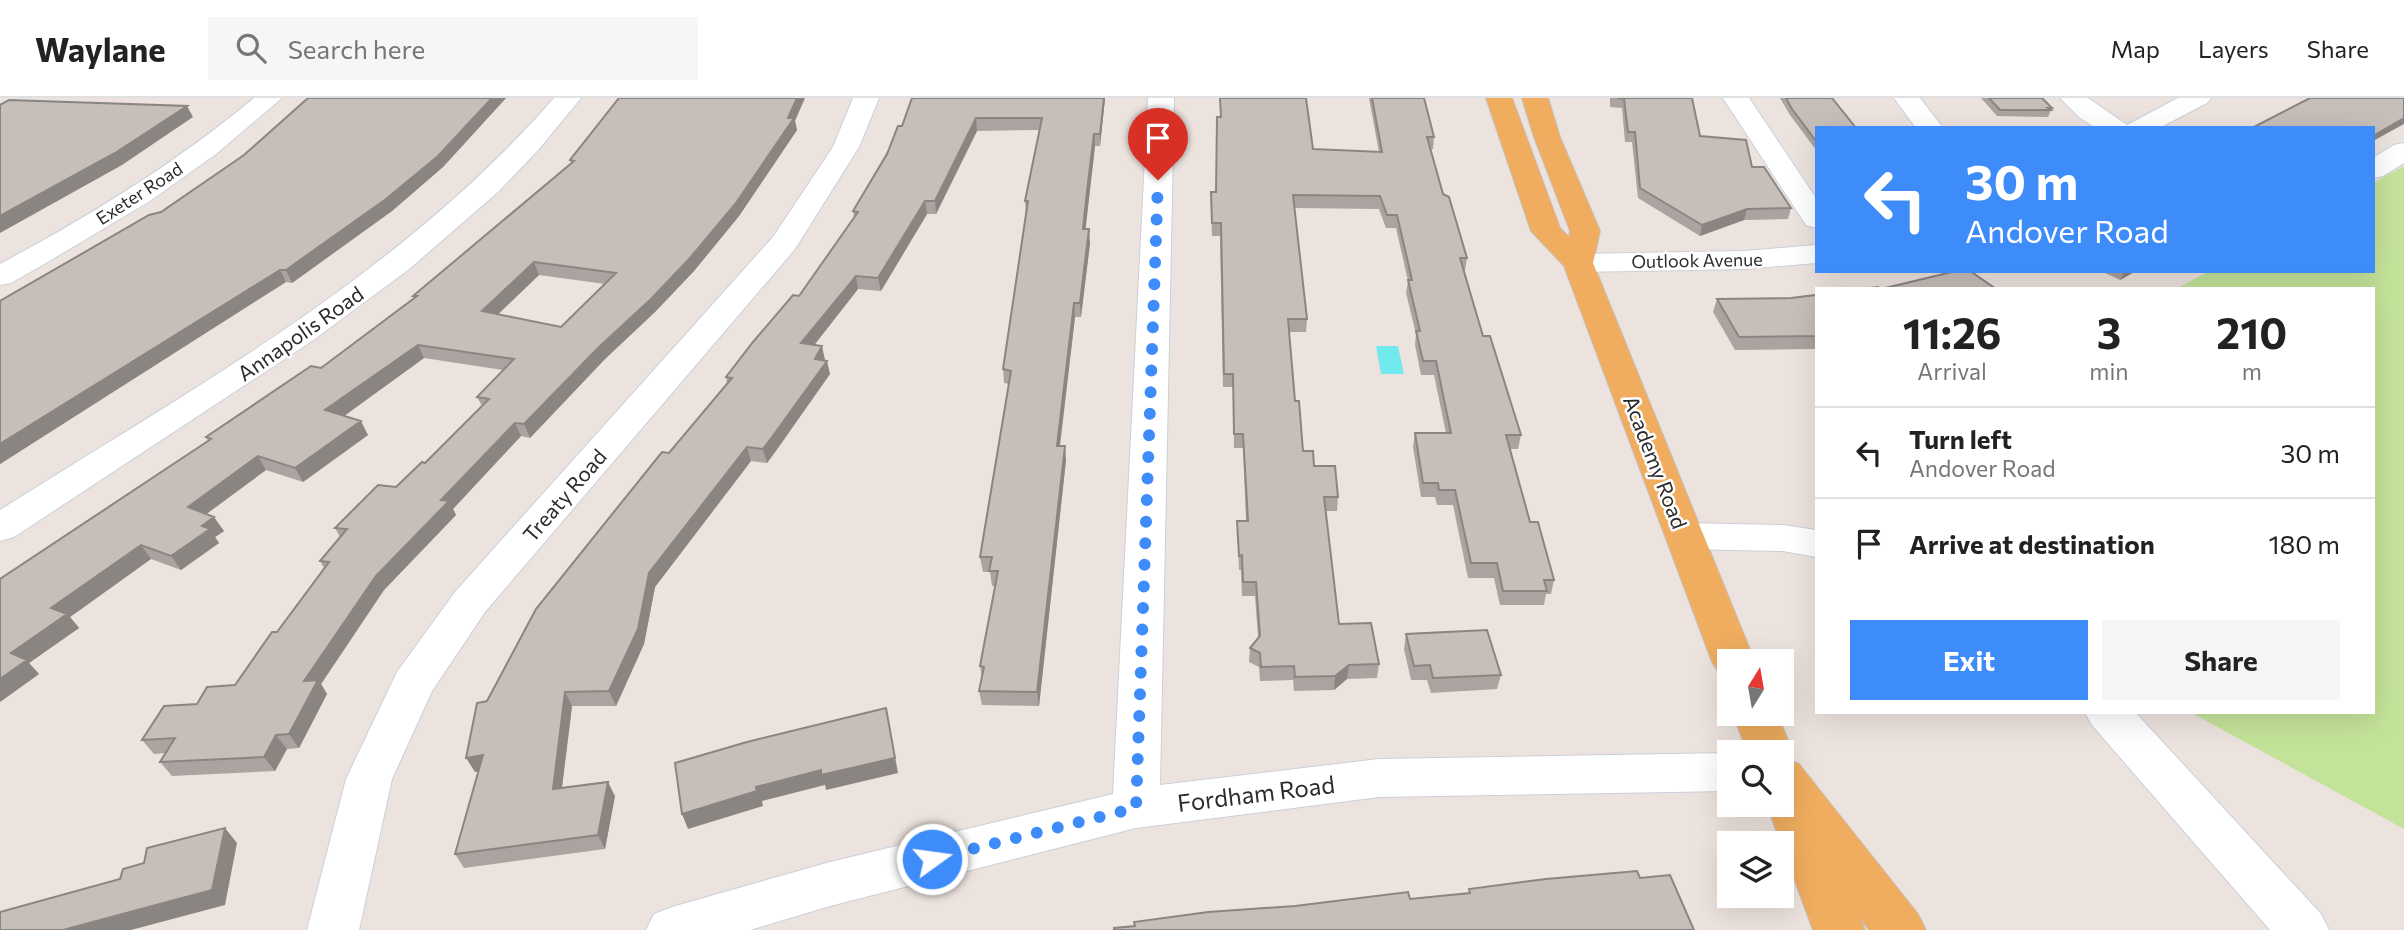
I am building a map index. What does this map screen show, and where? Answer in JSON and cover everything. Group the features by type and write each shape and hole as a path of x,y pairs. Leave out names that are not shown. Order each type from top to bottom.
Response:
{"main road":[{"name":"Academy Road","path":"1499,98 1546,231 1578,263 1729,649"},
{"path":"1535,98 1547,137 1585,231 1578,263"},
{"path":"1794,795 1900,930"},
{"path":"1794,812 1839,930"}],"street":[{"name":"Exeter Road","path":"0,276 104,217 150,187 270,98"},
{"name":"Annapolis Road","path":"0,528 282,347 395,266 488,186 568,98"},
{"name":"Treaty Road","path":"333,930 369,779 413,684 470,602 783,243 846,147 866,98"},
{"path":"1136,808 1161,98"},
{"path":"1736,98 1815,217"},
{"path":"1907,98 1928,126"},
{"path":"2073,98 2100,121 2111,126"},
{"path":"2142,126 2198,98"},
{"path":"2375,169 2404,151"},
{"name":"Outlook Avenue","path":"1578,263 1745,260 1815,254"},
{"path":"1685,536 1783,538 1815,544"},
{"path":"2109,714 2303,930"},
{"name":"Fordham Road","path":"673,930 830,884 1136,808 1379,778 1717,772"}],"green space":[{"path":"2404,166 2404,829 2194,714 2375,714 2375,287 2180,287 2205,273 2375,273 2375,182"}],"water":[{"path":"1376,346 1398,346 1404,374 1381,374"}],"building":[{"path":"308,98 492,98 438,156 386,199 286,270 280,270 0,444 0,301 149,215 161,212 244,155"},
{"path":"619,98 797,98 788,118 794,118 736,203 690,258 524,424 515,423 441,500 449,501 376,576 304,681 318,680 289,734 276,735 264,757 160,762 175,738 142,740 164,706 197,704 207,687 235,685 272,632 277,632 329,562 320,561 347,529 335,528 378,485 396,487 422,462 425,463 489,399 477,397 514,359 418,345 325,410 361,421 295,468 258,456 188,507 214,517 202,526 210,529 171,556 141,545 51,608 67,614 11,653 27,660 0,679 0,579 211,439 206,437 311,366 321,368 417,296 413,296 574,161 570,160","holes":["534,262 616,273 561,327 482,311"]},
{"path":"912,98 1104,98 1100,134 1094,134 1083,229 1089,229 1080,303 1074,303 1057,446 1065,446 1037,692 979,691 984,667 980,666 998,571 989,571 992,557 980,557 1011,371 1003,369 1028,201 1025,201 1042,118 976,118 935,201 925,201 878,278 856,276 801,343 822,346 815,359 827,361 763,449 747,447 649,573 638,629 609,691 565,692 553,789 608,782 598,835 455,854 483,755 466,758 477,703 487,701 536,609 662,452 669,453 732,378 726,377 753,342 793,295 799,296 858,212 853,211 887,154 898,126 902,126"},
{"path":"1220,98 1306,98 1313,149 1382,152 1372,98 1424,98 1434,137 1427,137 1443,194 1449,197 1467,258 1460,258 1483,336 1490,336 1521,435 1506,435 1530,522 1538,522 1554,580 1544,580 1547,591 1503,591 1497,563 1471,563 1455,490 1439,490 1438,483 1423,483 1415,433 1451,433 1436,361 1423,361 1416,331 1420,331 1408,280 1412,280 1397,215 1387,215 1380,196 1293,195 1307,319 1288,319 1295,401 1299,401 1303,451 1313,451 1314,466 1335,466 1338,497 1324,497 1339,624 1371,623 1379,664 1349,665 1335,676 1295,677 1294,666 1261,667 1260,653 1250,648 1260,636 1256,582 1243,582 1242,555 1239,556 1237,521 1248,521 1243,434 1234,434 1233,374 1224,374 1221,223 1212,223 1211,192 1216,192 1217,117 1221,117"},
{"path":"1617,98 1692,98 1700,136 1746,140 1752,167 1764,167 1791,208 1747,209 1702,225 1640,188 1635,132 1628,132 1624,99"},
{"path":"1786,98 1832,98 1854,126 1815,126 1815,140"},
{"path":"1989,98 2042,98 2052,108 2000,110"},
{"path":"2310,98 2404,98 2404,118 2375,135 2375,126 2256,126"},
{"path":"9,100 187,106 115,153 0,216 0,105"},
{"path":"1948,273 1973,273 1993,287 1889,287"},
{"path":"1815,295 1815,336 1739,337 1717,299"},
{"path":"1487,630 1501,675 1433,678 1430,665 1414,666 1406,634"},
{"path":"886,708 895,758 821,775 821,770 756,787 757,791 682,814 675,763 747,742"},
{"path":"225,828 212,890 63,930 0,930 0,912 120,879 123,869 144,863 147,848"},
{"path":"1637,871 1640,878 1670,875 1694,930 1114,930 1135,926 1134,922 1208,912 1295,906 1408,892 1410,899 1470,893 1469,889 1546,879"}],"route":[{"path":"932,859 1136,808 1158,180"}]}
